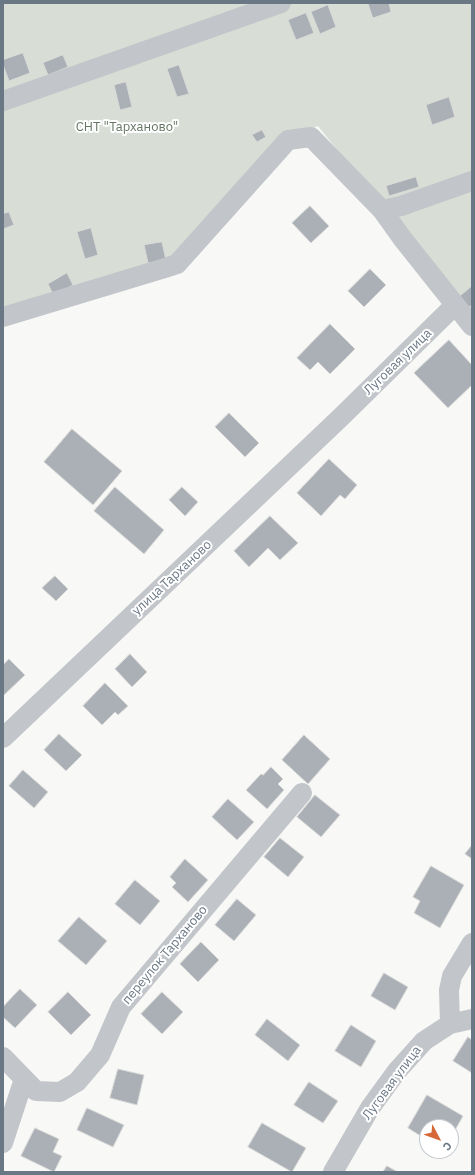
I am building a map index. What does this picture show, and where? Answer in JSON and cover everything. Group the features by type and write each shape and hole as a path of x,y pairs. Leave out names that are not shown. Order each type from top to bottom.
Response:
{"street":[{"path":"3,101 281,3"},
{"path":"3,317 176,264 288,140 310,137 382,210 402,238 472,326"},
{"path":"382,210 401,206 472,181"},
{"name":"Луговая улица","path":"340,418 455,306"},
{"name":"улица Тарханово","path":"3,738 340,418"},
{"name":"переулок Тарханово","path":"3,1057 36,1091 60,1092 77,1082 100,1055 121,1007 302,793"},
{"path":"450,1024 449,990 452,976 472,944"},
{"name":"Луговая улица","path":"333,1172 370,1108 397,1071 424,1041 450,1024 472,1019"},
{"path":"3,1143 24,1079"}],"green space":[{"name":"СНТ \"Тарханово\"","path":"3,3 472,3 472,319 318,126 283,141 175,260 3,315"}],"building":[{"path":"368,3 389,3 391,12 373,18"},
{"path":"328,5 336,27 320,34 311,12"},
{"path":"306,13 314,33 296,40 288,20"},
{"path":"23,53 30,73 9,81 3,65 3,60"},
{"path":"63,55 68,67 48,75 43,63"},
{"path":"179,65 189,94 177,97 167,69"},
{"path":"126,82 132,107 120,110 114,85"},
{"path":"449,97 455,117 432,125 426,105"},
{"path":"262,130 266,137 257,142 252,135"},
{"path":"416,177 419,187 389,196 386,186"},
{"path":"310,206 329,226 311,243 292,223"},
{"path":"9,212 14,225 3,229 3,214"},
{"path":"91,228 98,255 85,259 77,232"},
{"path":"162,242 166,260 148,263 144,245"},
{"path":"370,269 386,285 364,307 348,291"},
{"path":"67,273 73,285 54,296 48,284"},
{"path":"472,286 472,305 468,308 459,297"},
{"path":"330,324 355,349 330,374 318,362 310,370 297,358"},
{"path":"449,340 472,365 472,385 448,408 414,373"},
{"path":"229,413 259,443 245,457 215,427"},
{"path":"72,429 122,471 93,505 44,462"},
{"path":"329,459 357,485 345,499 340,495 321,516 297,493"},
{"path":"115,487 164,530 144,554 94,511"},
{"path":"182,487 198,502 185,516 169,500"},
{"path":"270,516 298,543 280,560 268,548 249,567 234,551"},
{"path":"55,576 68,589 56,601 42,588"},
{"path":"130,654 147,672 132,687 115,669"},
{"path":"9,659 25,675 3,696 3,665"},
{"path":"105,683 128,706 118,715 115,712 102,725 83,706"},
{"path":"59,734 82,755 66,771 44,750"},
{"path":"304,735 330,759 308,784 282,760"},
{"path":"271,767 283,779 278,784 284,790 267,809 246,790 261,774 263,775"},
{"path":"23,770 48,792 34,808 9,786"},
{"path":"315,795 340,815 321,837 297,817"},
{"path":"228,799 254,822 237,840 212,817"},
{"path":"280,838 304,857 288,877 264,857"},
{"path":"472,845 472,859 465,854"},
{"path":"185,859 208,880 188,902 172,887 176,883 170,877"},
{"path":"431,866 464,885 440,928 414,913 420,901 413,897"},
{"path":"135,880 160,901 140,925 115,904"},
{"path":"237,899 256,915 234,941 215,925"},
{"path":"79,917 107,941 86,965 58,941"},
{"path":"201,942 219,960 198,982 180,964"},
{"path":"384,973 408,987 395,1010 371,996"},
{"path":"20,989 37,1005 15,1028 3,1017 3,1007"},
{"path":"68,992 91,1015 71,1035 48,1012"},
{"path":"162,992 183,1012 162,1034 141,1014"},
{"path":"267,1019 300,1045 288,1061 255,1035"},
{"path":"351,1025 376,1041 361,1067 335,1051"},
{"path":"468,1037 472,1040 472,1073 453,1061"},
{"path":"118,1069 144,1075 137,1105 110,1098"},
{"path":"309,1082 338,1101 323,1123 294,1105"},
{"path":"427,1095 463,1116 459,1123 459,1119 419,1119 419,1135 408,1128"},
{"path":"87,1108 124,1125 113,1147 77,1130"},
{"path":"262,1123 306,1148 292,1172 248,1147"},
{"path":"35,1128 59,1139 53,1152 62,1156 54,1172 21,1156"},
{"path":"387,1166 398,1172 383,1172"}]}
